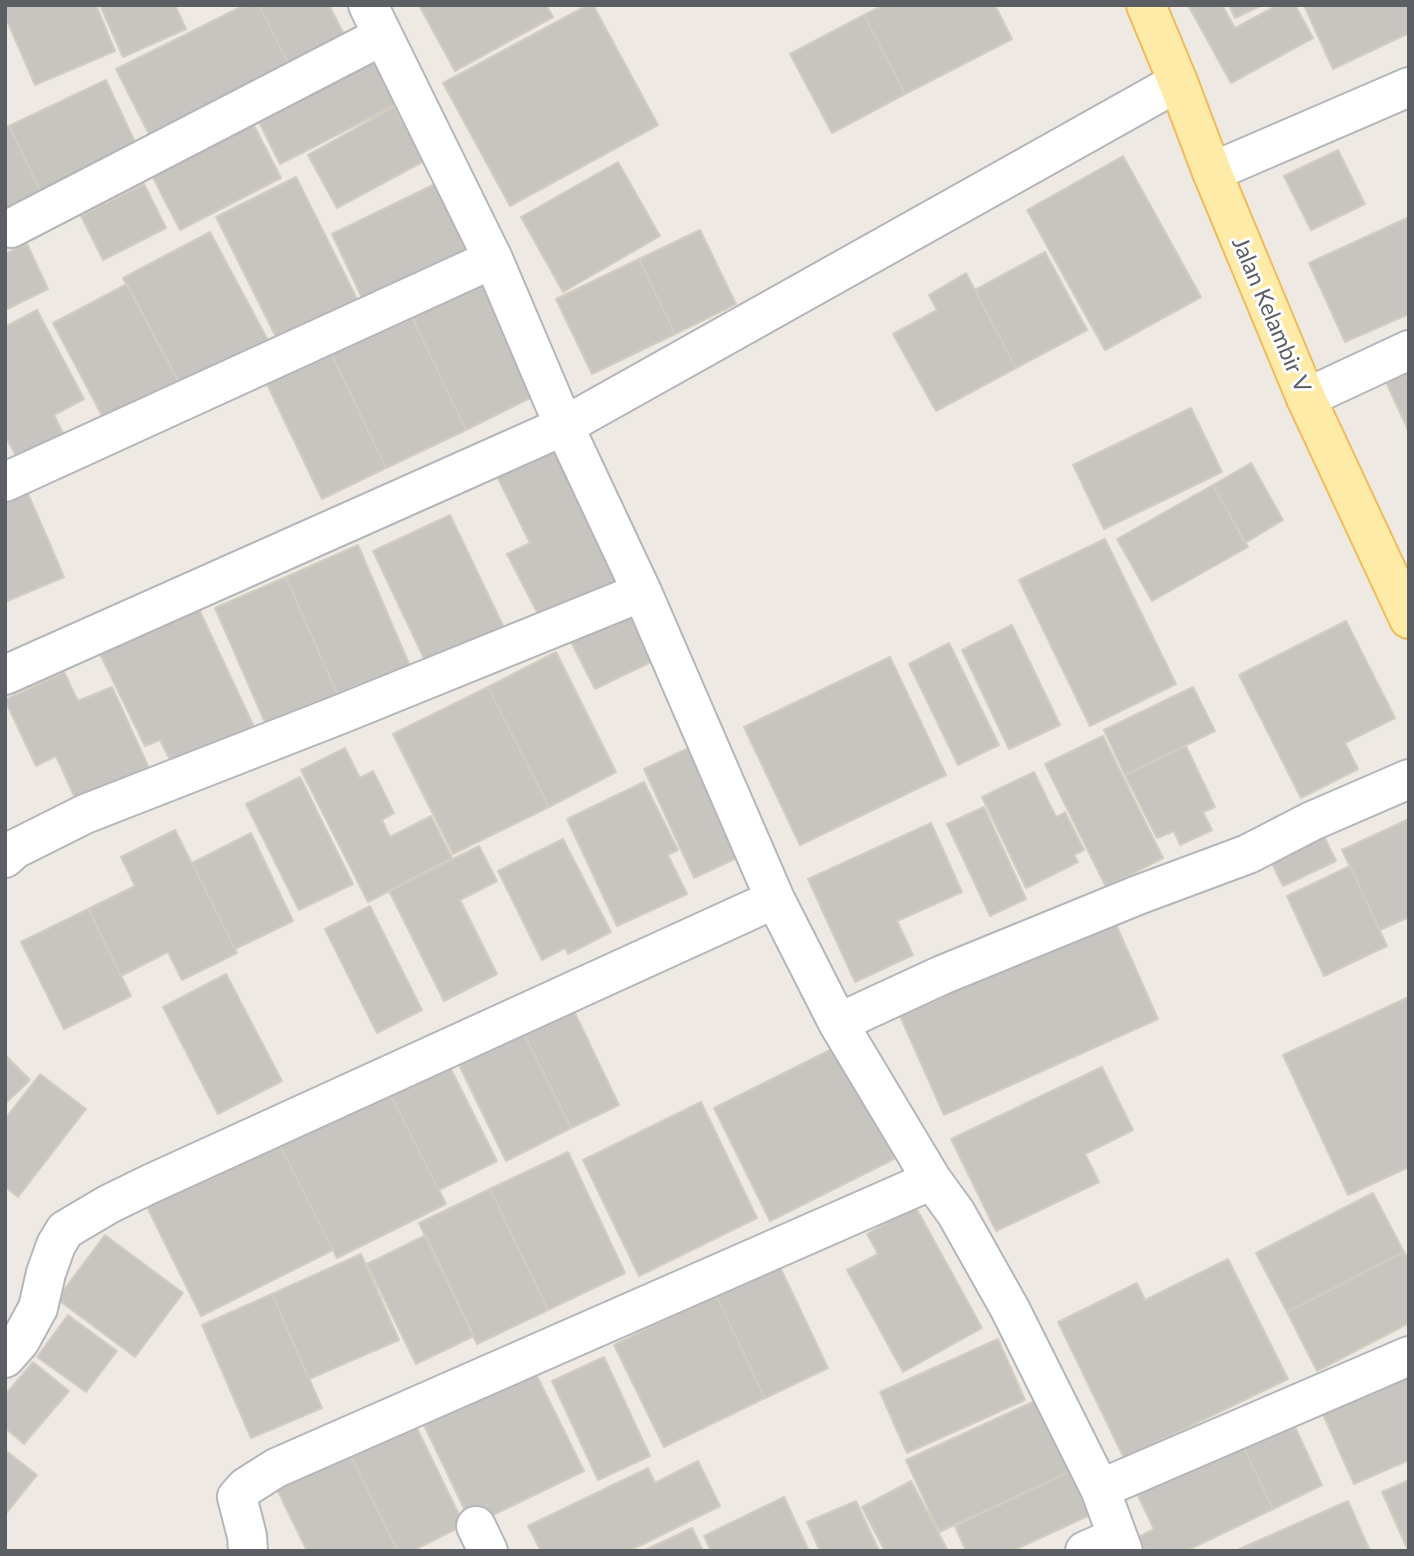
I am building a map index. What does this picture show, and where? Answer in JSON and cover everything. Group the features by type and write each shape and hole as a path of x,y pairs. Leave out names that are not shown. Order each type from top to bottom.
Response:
{"main road":[{"name":"Jalan Kelambir V","path":"1146,5 1306,398 1409,619"}],"street":[{"path":"11,228 375,21 493,259 564,426 642,592 775,899 838,1023 932,1180 956,1213 1010,1309 1100,1489 1108,1546"},
{"path":"5,675 564,426 1178,82"},
{"path":"1212,172 1409,87"},
{"path":"5,482 493,259"},
{"path":"1306,398 1409,350"},
{"path":"5,858 15,849 85,814 642,592"},
{"path":"838,1023 967,965 1138,895 1248,854 1312,821 1409,779"},
{"path":"5,1358 20,1341 38,1308 46,1273 56,1245 65,1230 150,1184 775,899"},
{"path":"248,1551 237,1497 246,1487 276,1468 932,1180"},
{"path":"1100,1489 1409,1356"}],"building":[{"path":"5,5 96,5 115,51 35,85 5,16"},
{"path":"100,5 175,5 186,29 123,57"},
{"path":"245,5 259,5 291,70 152,140 116,69"},
{"path":"259,5 329,5 348,42 291,70"},
{"path":"546,5 553,17 455,71 420,7"},
{"path":"588,5 593,5 658,125 510,206 443,83"},
{"path":"884,5 995,5 1012,39 905,94 864,15"},
{"path":"1188,5 1222,5 1235,28 1278,5 1295,5 1313,38 1231,83"},
{"path":"1229,5 1262,5 1235,18"},
{"path":"1304,5 1409,5 1409,33 1333,69"},
{"path":"864,15 905,94 832,133 790,54"},
{"path":"376,45 405,100 280,164 252,108"},
{"path":"106,80 142,157 46,203 9,126"},
{"path":"394,107 424,161 337,208 308,155"},
{"path":"247,112 281,178 180,230 146,164"},
{"path":"9,126 46,203 5,222 5,127"},
{"path":"1338,150 1365,204 1311,230 1284,176"},
{"path":"1123,156 1201,297 1105,350 1027,210"},
{"path":"618,162 660,236 563,292 521,217"},
{"path":"296,177 362,309 282,349 216,217"},
{"path":"144,184 166,228 103,260 81,216"},
{"path":"435,184 467,251 364,302 332,234"},
{"path":"1409,217 1409,314 1345,342 1309,263"},
{"path":"700,230 736,304 675,334 639,259"},
{"path":"210,232 270,344 183,390 123,278"},
{"path":"27,244 48,289 5,310 5,254"},
{"path":"1045,252 1087,330 1016,368 975,290"},
{"path":"639,259 675,334 592,374 556,299"},
{"path":"966,273 1016,368 936,411 893,334 937,310 929,295"},
{"path":"482,276 538,394 466,430 409,311"},
{"path":"127,284 179,382 105,421 53,323"},
{"path":"37,310 84,399 54,415 66,439 20,463 5,436 5,322 7,326"},
{"path":"409,311 466,430 386,468 329,349"},
{"path":"329,349 386,468 322,499 265,380"},
{"path":"1409,356 1409,432 1380,369"},
{"path":"1191,408 1222,472 1104,529 1073,465"},
{"path":"550,441 621,580 541,620 507,554 530,543 494,470"},
{"path":"1251,463 1283,520 1245,543 1213,485"},
{"path":"1213,485 1248,547 1152,601 1117,539"},
{"path":"26,489 64,577 5,602 5,498"},
{"path":"450,515 507,634 430,671 373,551"},
{"path":"1105,539 1176,684 1090,726 1019,580"},
{"path":"358,545 413,673 342,705 286,577"},
{"path":"286,577 342,705 271,736 215,608"},
{"path":"197,605 255,729 174,768 160,740 145,746 99,652"},
{"path":"630,605 657,659 595,689 568,636"},
{"path":"1346,621 1395,718 1345,743 1358,769 1301,798 1239,675"},
{"path":"1012,625 1060,725 1009,749 962,650"},
{"path":"949,643 999,745 958,765 909,664"},
{"path":"556,652 616,772 549,807 488,687"},
{"path":"890,657 946,775 800,845 744,727"},
{"path":"64,672 78,701 112,687 153,777 81,811 56,756 36,766 5,700"},
{"path":"488,687 549,807 453,854 393,734"},
{"path":"1193,687 1215,731 1125,775 1104,730"},
{"path":"1103,736 1163,858 1106,887 1045,764"},
{"path":"693,746 743,855 694,878 644,769"},
{"path":"1186,746 1215,807 1203,812 1212,830 1180,845 1174,831 1157,838 1125,775"},
{"path":"345,748 360,778 373,771 394,813 382,820 390,837 431,816 452,858 368,902 301,770"},
{"path":"1034,772 1056,817 1065,812 1084,850 1074,855 1078,862 1026,888 982,797"},
{"path":"300,777 353,884 299,910 246,804"},
{"path":"644,782 678,850 668,855 687,894 617,926 567,819"},
{"path":"984,807 1026,899 990,916 947,824"},
{"path":"1409,819 1409,917 1380,930 1342,850"},
{"path":"931,823 962,892 897,921 913,955 855,982 808,879"},
{"path":"1318,824 1336,861 1283,886 1265,849"},
{"path":"175,830 237,953 182,980 168,952 121,976 88,909 135,886 121,857"},
{"path":"251,833 293,921 235,949 192,863"},
{"path":"563,839 611,932 568,954 565,948 542,960 498,871"},
{"path":"479,846 497,881 460,900 497,974 444,1001 389,891"},
{"path":"1350,866 1387,946 1324,976 1287,896"},
{"path":"370,906 422,1010 377,1033 325,929"},
{"path":"88,909 131,996 64,1029 21,942"},
{"path":"1114,920 1158,1019 944,1115 900,1016"},
{"path":"226,974 282,1081 218,1114 163,1007"},
{"path":"1409,997 1409,1167 1348,1195 1283,1055"},
{"path":"573,1009 619,1105 571,1128 524,1034"},
{"path":"524,1034 571,1128 506,1161 459,1065"},
{"path":"838,1046 894,1159 770,1221 714,1108"},
{"path":"5,1055 30,1080 5,1104"},
{"path":"445,1057 497,1161 439,1190 386,1086"},
{"path":"1102,1067 1133,1130 1085,1154 1099,1182 996,1231 951,1139"},
{"path":"40,1074 86,1109 18,1197 5,1187 5,1119"},
{"path":"386,1086 446,1204 337,1258 278,1141"},
{"path":"701,1102 757,1218 639,1276 583,1160"},
{"path":"278,1141 333,1250 201,1316 147,1207"},
{"path":"568,1152 625,1273 548,1310 490,1189"},
{"path":"490,1189 548,1310 477,1344 419,1223"},
{"path":"1373,1193 1404,1252 1287,1312 1256,1253"},
{"path":"915,1206 982,1328 903,1372 847,1270 878,1254 867,1234"},
{"path":"105,1235 183,1293 135,1357 57,1299"},
{"path":"426,1235 474,1336 416,1364 367,1264"},
{"path":"1404,1252 1409,1261 1409,1323 1317,1371 1287,1312"},
{"path":"361,1254 399,1340 309,1379 272,1294"},
{"path":"1228,1259 1288,1379 1124,1458 1058,1322 1137,1283 1145,1300"},
{"path":"779,1265 828,1368 765,1398 716,1295"},
{"path":"272,1294 322,1408 251,1438 202,1325"},
{"path":"716,1295 765,1398 664,1447 614,1345"},
{"path":"68,1315 117,1351 86,1392 37,1357"},
{"path":"998,1339 1025,1400 907,1453 880,1392"},
{"path":"604,1357 650,1456 598,1480 552,1381"},
{"path":"33,1362 69,1391 24,1444 5,1428 5,1395"},
{"path":"535,1372 584,1471 472,1525 424,1425"},
{"path":"1409,1374 1409,1460 1354,1484 1322,1412"},
{"path":"1037,1400 1069,1472 939,1532 906,1460"},
{"path":"1288,1412 1322,1485 1273,1509 1238,1435"},
{"path":"411,1416 464,1525 412,1551 398,1551 347,1448"},
{"path":"1238,1435 1273,1509 1186,1551 1145,1551 1139,1537 1154,1529 1133,1485"},
{"path":"347,1448 398,1551 307,1551 274,1483"},
{"path":"5,1450 37,1475 5,1515"},
{"path":"698,1461 720,1506 629,1551 541,1551 528,1526 648,1468 655,1483"},
{"path":"1069,1472 1090,1515 1012,1551 966,1551 955,1526"},
{"path":"1409,1480 1409,1547 1407,1548 1382,1492"},
{"path":"911,1481 948,1551 885,1551 862,1507"},
{"path":"784,1497 809,1551 711,1551 704,1536"},
{"path":"856,1501 879,1551 820,1551 807,1522"},
{"path":"1348,1501 1370,1551 1235,1551"},
{"path":"692,1528 703,1551 643,1551"}]}
